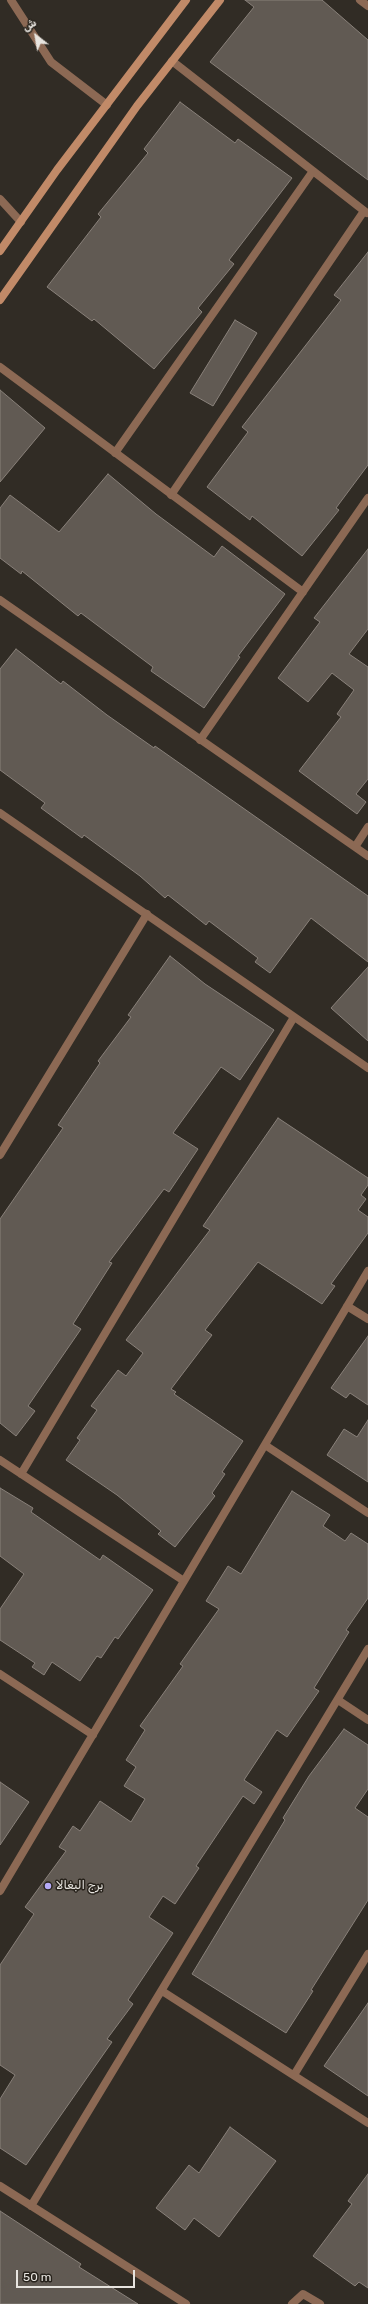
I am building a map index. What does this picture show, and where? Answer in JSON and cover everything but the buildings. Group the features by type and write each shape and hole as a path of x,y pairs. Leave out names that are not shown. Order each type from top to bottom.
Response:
{"main road":[{"path":"0,251 56,170 186,0"},
{"path":"0,300 79,186 172,61 220,0"}],"street":[{"path":"11,0 51,62 107,105"},
{"path":"360,0 368,6"},
{"path":"171,494 366,213 172,61"},
{"path":"115,453 313,171"},
{"path":"0,199 21,222"},
{"path":"0,367 303,592"},
{"path":"200,740 368,498"},
{"path":"0,611 2,602 368,856"},
{"path":"0,813 368,1068"},
{"path":"355,847 368,827"},
{"path":"0,1155 147,914"},
{"path":"21,1474 294,1017"},
{"path":"0,1891 368,1271"},
{"path":"347,1306 368,1319"},
{"path":"265,1445 368,1513"},
{"path":"0,1460 184,1581"},
{"path":"31,2206 368,1649"},
{"path":"0,1674 93,1735"},
{"path":"338,1700 368,1720"},
{"path":"294,2075 368,1954"},
{"path":"162,1991 368,2123"},
{"path":"0,2186 186,2304"},
{"path":"292,2304 303,2294 320,2304"}],"place":[{"name":"برج البغالا","path":"48,1886"}]}
